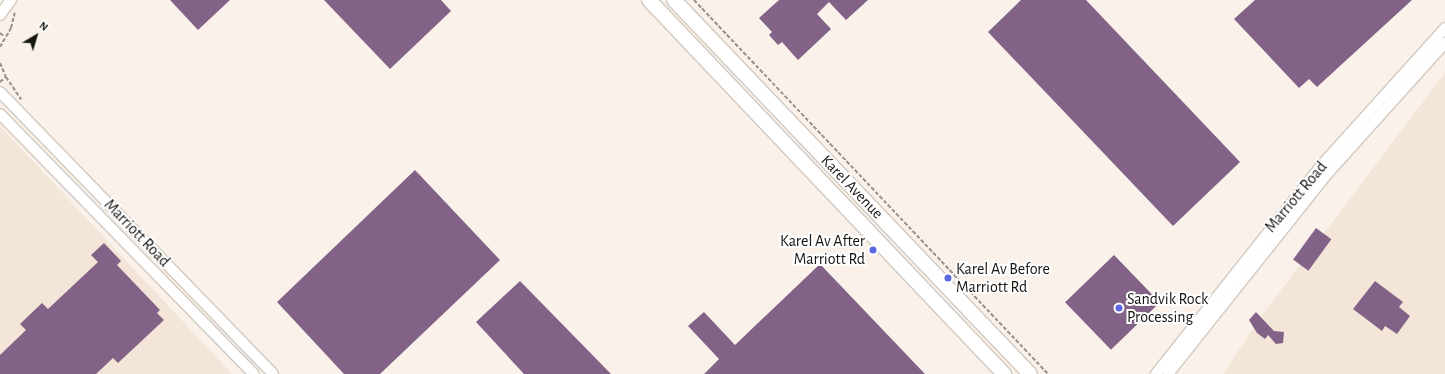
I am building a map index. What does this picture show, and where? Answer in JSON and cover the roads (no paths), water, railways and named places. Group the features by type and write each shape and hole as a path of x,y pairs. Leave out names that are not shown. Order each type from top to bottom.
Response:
{"main road":[{"name":"Karel Avenue","path":"649,0 1004,374"},
{"name":"Karel Avenue","path":"674,0 1030,374"}],"street":[{"path":"0,15 13,3"},
{"name":"Marriott Road","path":"1156,374 1320,167 1445,28"},
{"name":"Marriott Road","path":"1168,374 1328,173 1445,43"},
{"name":"Marriott Road","path":"0,92 273,374"},
{"name":"Marriott Road","path":"0,114 254,374"}],"place":[{"name":"Karel Av After Marriott Rd","path":"873,250"},
{"name":"Karel Av Before Marriott Rd","path":"948,278"},
{"name":"Sandvik Rock Processing","path":"1119,308"}]}
